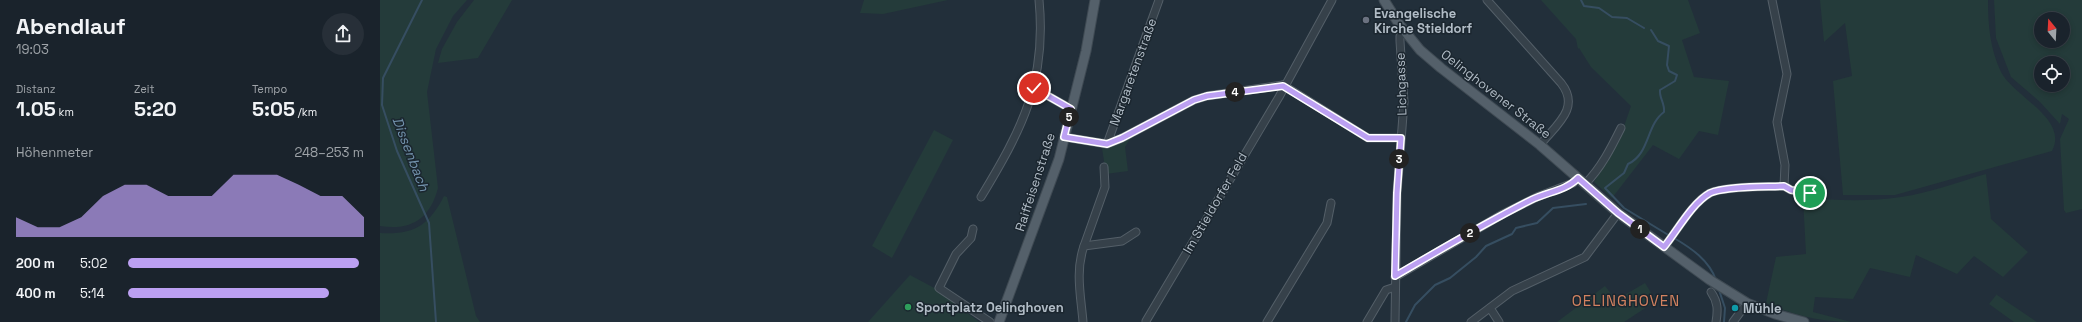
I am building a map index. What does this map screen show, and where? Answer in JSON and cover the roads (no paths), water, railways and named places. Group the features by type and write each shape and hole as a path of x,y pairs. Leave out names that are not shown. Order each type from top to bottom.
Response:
{"main road":[{"name":"Raiffeisenstraße","path":"999,322 1052,183 1086,51 1095,0"},
{"name":"Oelinghovener Straße","path":"1384,0 1405,32 1420,50 1540,145 1618,213 1666,244 1710,280 1726,291 1747,303 1774,314 1804,322"}],"street":[{"path":"981,197 1021,127 1034,88 1040,41 1039,0"},
{"name":"Margaretenstraße","path":"1107,144 1159,0"},
{"name":"Im Stieldorfer Feld","path":"1146,322 1279,97 1283,86 1332,0"},
{"path":"1487,0 1561,83 1569,96 1567,112 1540,145"},
{"path":"1772,0 1787,74 1787,83 1777,122 1785,165 1784,186"},
{"name":"Lichgasse","path":"1395,322 1397,193 1404,102 1400,36 1405,32"},
{"path":"1064,137 1107,144 1122,138 1194,100 1207,96 1283,86 1368,138 1401,138"},
{"path":"1034,88 1071,109"},
{"path":"1395,276 1503,214 1537,197 1581,181 1611,149 1621,128"},
{"path":"1084,322 1079,274 1081,256 1105,187 1104,168"},
{"path":"1666,244 1690,213 1712,192 1727,189 1784,186 1791,190 1810,193"},
{"path":"1268,322 1327,223 1331,203"},
{"path":"1471,322 1512,291 1585,257 1618,213"},
{"path":"973,229 971,238 956,254 939,288 990,322"},
{"path":"1084,246 1122,241 1136,232"},
{"path":"1366,322 1386,290 1395,287"},
{"path":"1712,292 1717,300 1718,311 1716,322"},
{"path":"1733,322 1747,303"},
{"path":"1490,308 1499,322"},
{"path":"1138,322 1146,322"}],"waterway":[{"name":"Dissenbach","path":"422,0 383,78 382,105 397,151 429,223 436,322"},
{"path":"1581,0 1584,6 1599,8 1612,17 1627,18 1644,28"},
{"path":"1651,30 1658,41 1669,46 1667,65 1669,71 1677,75 1675,81 1660,90 1664,112 1654,124 1644,147 1635,159 1628,164 1624,173 1605,188 1624,208 1670,236"},
{"path":"1406,322 1415,305 1435,285 1450,278 1476,257 1486,246 1512,234 1516,228 1537,223 1553,208 1586,204"},
{"path":"1674,238 1699,255 1709,266 1716,280"},
{"path":"1719,290 1725,308 1724,322"}],"place":[{"name":"Evangelische Kirche Stieldorf","path":"1366,20"},
{"name":"Sportplatz Oelinghoven","path":"908,307"},
{"name":"Mühle","path":"1735,308"}],"district":[{"name":"OELINGHOVEN","path":"1626,300"}]}
